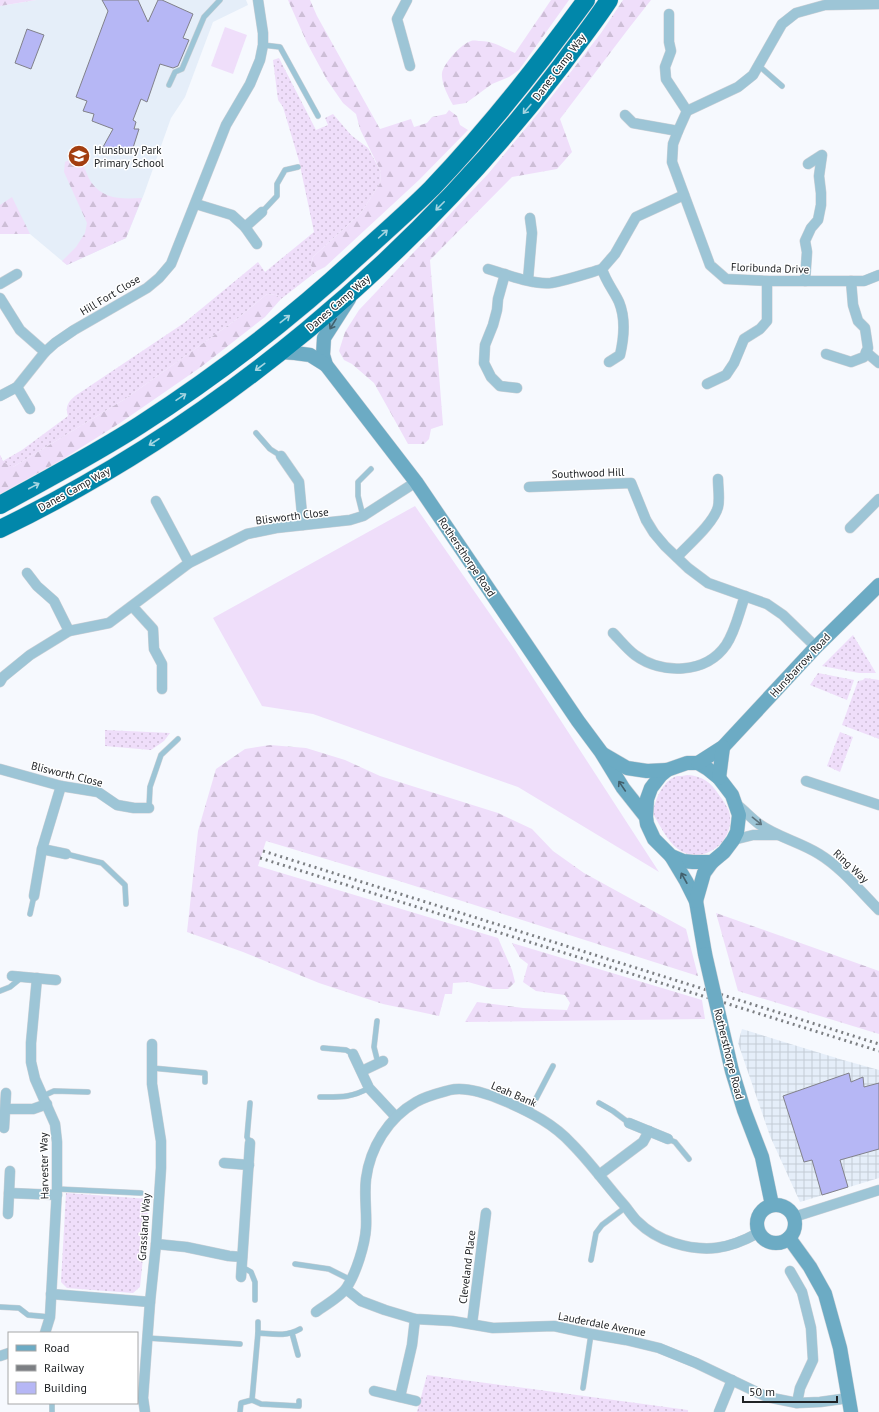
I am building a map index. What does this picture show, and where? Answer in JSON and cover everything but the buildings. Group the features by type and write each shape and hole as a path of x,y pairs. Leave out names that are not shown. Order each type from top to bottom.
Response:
{"highway":[{"name":"Danes Camp Way","path":"0,505 68,468 139,426 241,354 296,312 344,270 431,188 514,95 586,0"},
{"name":"Danes Camp Way","path":"0,529 78,488 148,446 201,411 280,352 354,291 441,206 493,150 538,96 609,0"}],"street":[{"name":"Hill Fort Close","path":"0,396 17,387 45,352 55,343 74,330 147,288 159,278 171,264 226,125 250,84 260,60 263,45 258,0"},
{"path":"407,0 397,19 410,66"},
{"path":"670,14 669,42 671,51 665,67 666,79 688,112 738,87 753,75 782,24 796,13 825,5 879,4"},
{"name":"Floribunda Drive","path":"688,112 673,144 672,162 710,265 726,279 767,281 864,281 879,275"},
{"path":"625,115 633,123 678,131"},
{"path":"805,281 807,252 805,241 811,228 818,220 821,205 819,176 822,155 808,164"},
{"path":"488,270 528,280 550,283 602,269 615,254 636,217 684,195"},
{"path":"196,204 232,215 245,227 257,244"},
{"path":"245,227 262,212"},
{"path":"528,280 532,233 530,218"},
{"path":"602,269 606,280 619,302 623,319 624,341 620,355 609,362"},
{"path":"0,284 17,274"},
{"path":"506,274 498,299 493,325 485,345 484,363 491,377 500,386 517,388"},
{"path":"707,384 726,375 734,363 744,339 760,329 767,321 767,281"},
{"path":"826,354 851,362 864,357 868,348 865,328 858,321 853,305 852,281"},
{"path":"326,366 323,355 324,338 354,291"},
{"path":"0,298 20,330 45,352"},
{"name":"Rothersthorpe Road","path":"280,352 310,356 326,366 416,482 578,721 601,752 623,788 646,817"},
{"path":"866,352 879,363"},
{"path":"17,387 30,409"},
{"path":"281,456 300,482 303,526"},
{"path":"676,557 716,514 718,506 718,479"},
{"name":"Blisworth Close","path":"1,678 30,655 69,631 109,623 133,607 189,563 247,534 276,528 338,522 363,516 416,482"},
{"name":"Southwood Hill","path":"529,486 631,483 646,520 654,533 688,568 708,583 767,604 783,615 816,647"},
{"path":"850,528 879,499"},
{"path":"156,501 189,563"},
{"path":"27,573 37,586 54,601 69,631"},
{"name":"Hunsbarrow Road","path":"698,763 723,747 816,647 879,585"},
{"path":"614,634 635,655 650,664 666,668 683,669 699,665 715,656 726,645 734,630 745,596"},
{"path":"133,607 152,629 154,649 162,664 162,689"},
{"path":"719,778 723,747"},
{"name":"Rothersthorpe Road","path":"601,752 627,768 647,771 667,770 686,763 698,763"},
{"path":"696,901 704,873 712,862 724,852 737,832 739,815 732,795 719,778 698,763"},
{"name":"Blisworth Close","path":"0,769 61,786 98,792 118,805 134,808 149,808"},
{"name":"Rothersthorpe Road","path":"667,770 651,788 647,799 647,824 654,839 671,856 684,861 712,862"},
{"path":"806,780 879,805"},
{"path":"34,896 42,849 61,786"},
{"name":"Ring Way","path":"736,804 759,824 804,845 836,866 879,910"},
{"path":"733,840 753,835 780,835"},
{"path":"42,849 66,854"},
{"path":"671,856 696,901"},
{"name":"Rothersthorpe Road","path":"696,901 732,1071 744,1110 762,1157 772,1204"},
{"path":"17,976 56,980"},
{"name":"Harvester Way","path":"37,978 31,1043 31,1062 36,1079 55,1124 57,1142 57,1192 50,1317 45,1332"},
{"name":"Grassland Way","path":"145,1412 143,1398 161,1168 161,1141 154,1106 152,1044"},
{"path":"354,1054 369,1088 396,1117"},
{"path":"362,1071 380,1062"},
{"name":"Leah Bank","path":"346,1289 351,1280 361,1251 366,1229 366,1178 372,1155 381,1137 396,1117 416,1102 455,1089 474,1091 499,1098 529,1112 550,1125 572,1143 638,1222 661,1239 690,1248 709,1249 728,1246 758,1233"},
{"path":"4,1128 6,1093"},
{"path":"4,1113 34,1109 45,1100"},
{"path":"629,1123 668,1139"},
{"path":"599,1175 643,1142 649,1130"},
{"path":"241,1267 250,1143"},
{"path":"224,1164 249,1165"},
{"path":"7,1209 10,1171"},
{"path":"794,1216 879,1190"},
{"path":"9,1193 57,1192"},
{"path":"772,1204 785,1206 794,1216 795,1224 793,1232 789,1238 778,1243 767,1241 758,1233 756,1226 760,1212 765,1207 772,1204"},
{"name":"Cleveland Place","path":"472,1324 486,1213"},
{"path":"789,1238 810,1267 825,1294 840,1348 851,1412"},
{"path":"156,1244 186,1247 230,1256 241,1267"},
{"path":"790,1270 802,1292 811,1328 813,1360 800,1388 797,1403"},
{"path":"316,1312 346,1289"},
{"name":"Lauderdale Avenue","path":"346,1289 361,1301 415,1319 452,1321 493,1328 554,1326 659,1348 696,1363 767,1397 797,1403 820,1402 849,1398"},
{"path":"51,1294 150,1302"},
{"path":"400,1397 412,1345 415,1319"},
{"path":"719,1412 732,1380"},
{"path":"374,1391 416,1400"}],"lane":[{"path":"169,85 175,72 182,69 204,17 220,0"},
{"path":"263,45 280,47 318,116"},
{"path":"758,65 782,86"},
{"path":"262,212 277,196 278,184 284,170 298,167"},
{"path":"256,433 270,449 281,456"},
{"path":"363,516 358,496 358,482 371,469"},
{"path":"149,808 150,787 161,755 178,739"},
{"path":"66,854 102,863 125,885 126,904"},
{"path":"30,914 34,896"},
{"path":"0,991 10,987 17,976"},
{"path":"377,1021 374,1048 380,1062"},
{"path":"323,1048 346,1050 354,1054"},
{"path":"529,1112 553,1066"},
{"path":"152,1068 205,1074 205,1082"},
{"path":"320,1097 344,1097 358,1094 369,1088"},
{"path":"45,1100 54,1091 88,1092"},
{"path":"250,1103 247,1137 250,1143"},
{"path":"599,1103 629,1123"},
{"path":"668,1139 675,1142 689,1159"},
{"path":"57,1192 141,1193"},
{"path":"590,1260 596,1233 602,1225 626,1207"},
{"path":"295,1264 329,1269 351,1280"},
{"path":"241,1267 251,1272 255,1282 255,1300"},
{"path":"0,1307 19,1308 28,1315 50,1317"},
{"path":"252,1400 258,1322"},
{"path":"258,1333 286,1335 300,1329"},
{"path":"292,1333 298,1355"},
{"path":"583,1388 591,1334"},
{"path":"147,1338 240,1344"},
{"path":"240,1412 241,1403 252,1400 261,1404 298,1406 299,1401"}],"shaded area":[{"name":"Hunsbury Park Primary School","path":"36,0 246,0 248,5 213,22 185,97 171,118 144,194 126,238 67,265 30,234 0,234 0,6"},
{"path":"742,1029 879,1070 879,1178 800,1202 770,1136 738,1043"}],"green space":[{"path":"0,0 36,0 0,6"},
{"path":"288,0 310,0 317,16 380,129 411,119 414,127 427,123 432,117 446,114 449,110 457,116 460,125 468,130 419,180 325,267 317,271 311,266 313,257 361,213 380,183 381,172 360,129 356,114 343,103 327,80 307,43"},
{"path":"551,0 569,0 519,70 509,77 492,84 466,103 453,105 447,94 442,73 446,64 454,54 467,43 473,41 494,43 515,53"},
{"path":"623,0 651,0 560,119 572,152 557,169 512,177 430,260 443,425 431,429 429,439 424,444 408,444 374,383 352,364 344,360 339,351 345,332 359,310 488,174 549,100 601,33"},
{"path":"225,27 247,35 233,74 211,66"},
{"path":"279,58 316,130 328,125 325,118 333,114 351,135 368,148 381,172 380,183 361,213 313,257 311,266 317,271 281,299 276,295 267,294 237,319 125,399 13,467 0,473 0,455 3,461 22,450 68,416 68,405 75,396 184,323 258,262 265,272 314,232 299,161 283,107 278,100 273,60"},
{"path":"73,158 82,162 91,182 102,192 114,197 142,198 126,238 67,265 62,261 76,247 85,233 87,223 64,172 65,162"},
{"path":"12,197 30,234 0,234 0,205"},
{"path":"267,294 276,295 281,299 265,317 201,367 120,423 63,459 0,494 0,455 3,462 13,467 125,399 237,319"},
{"path":"415,506 513,647 659,872 518,787 313,714 262,706 213,618"},
{"path":"853,635 876,673 859,673 822,666"},
{"path":"818,673 854,680 847,700 810,685"},
{"path":"865,678 879,680 879,739 842,725 858,681"},
{"path":"105,730 170,733 164,741 151,750 105,746"},
{"path":"840,732 853,737 840,772 827,766"},
{"path":"270,745 306,748 345,760 380,776 498,813 532,829 553,851 584,873 686,929 698,976 396,880 266,841 258,866 498,938 512,970 515,982 508,989 493,989 468,982 453,983 452,994 445,994 439,1016 383,1004 319,983 243,952 187,932 198,831 216,769 245,749"},
{"path":"687,775 706,780 716,790 730,816 730,826 721,843 714,849 696,855 687,854 674,846 653,814 657,797 667,782 677,776"},
{"path":"716,913 879,971 879,1034 738,991"},
{"path":"512,943 702,1000 705,1019 465,1022 477,1002 523,1008 567,1010 570,1003 565,995 536,991 523,982 528,964 520,958"},
{"path":"66,1193 149,1199 140,1287 133,1293 67,1288 61,1282"},
{"path":"427,1375 688,1410 688,1412 417,1412"}],"railway":[{"path":"263,851 879,1044"},
{"path":"260,858 879,1051"}],"place":[{"name":"Hunsbury Park Primary School","path":"79,156"}]}
